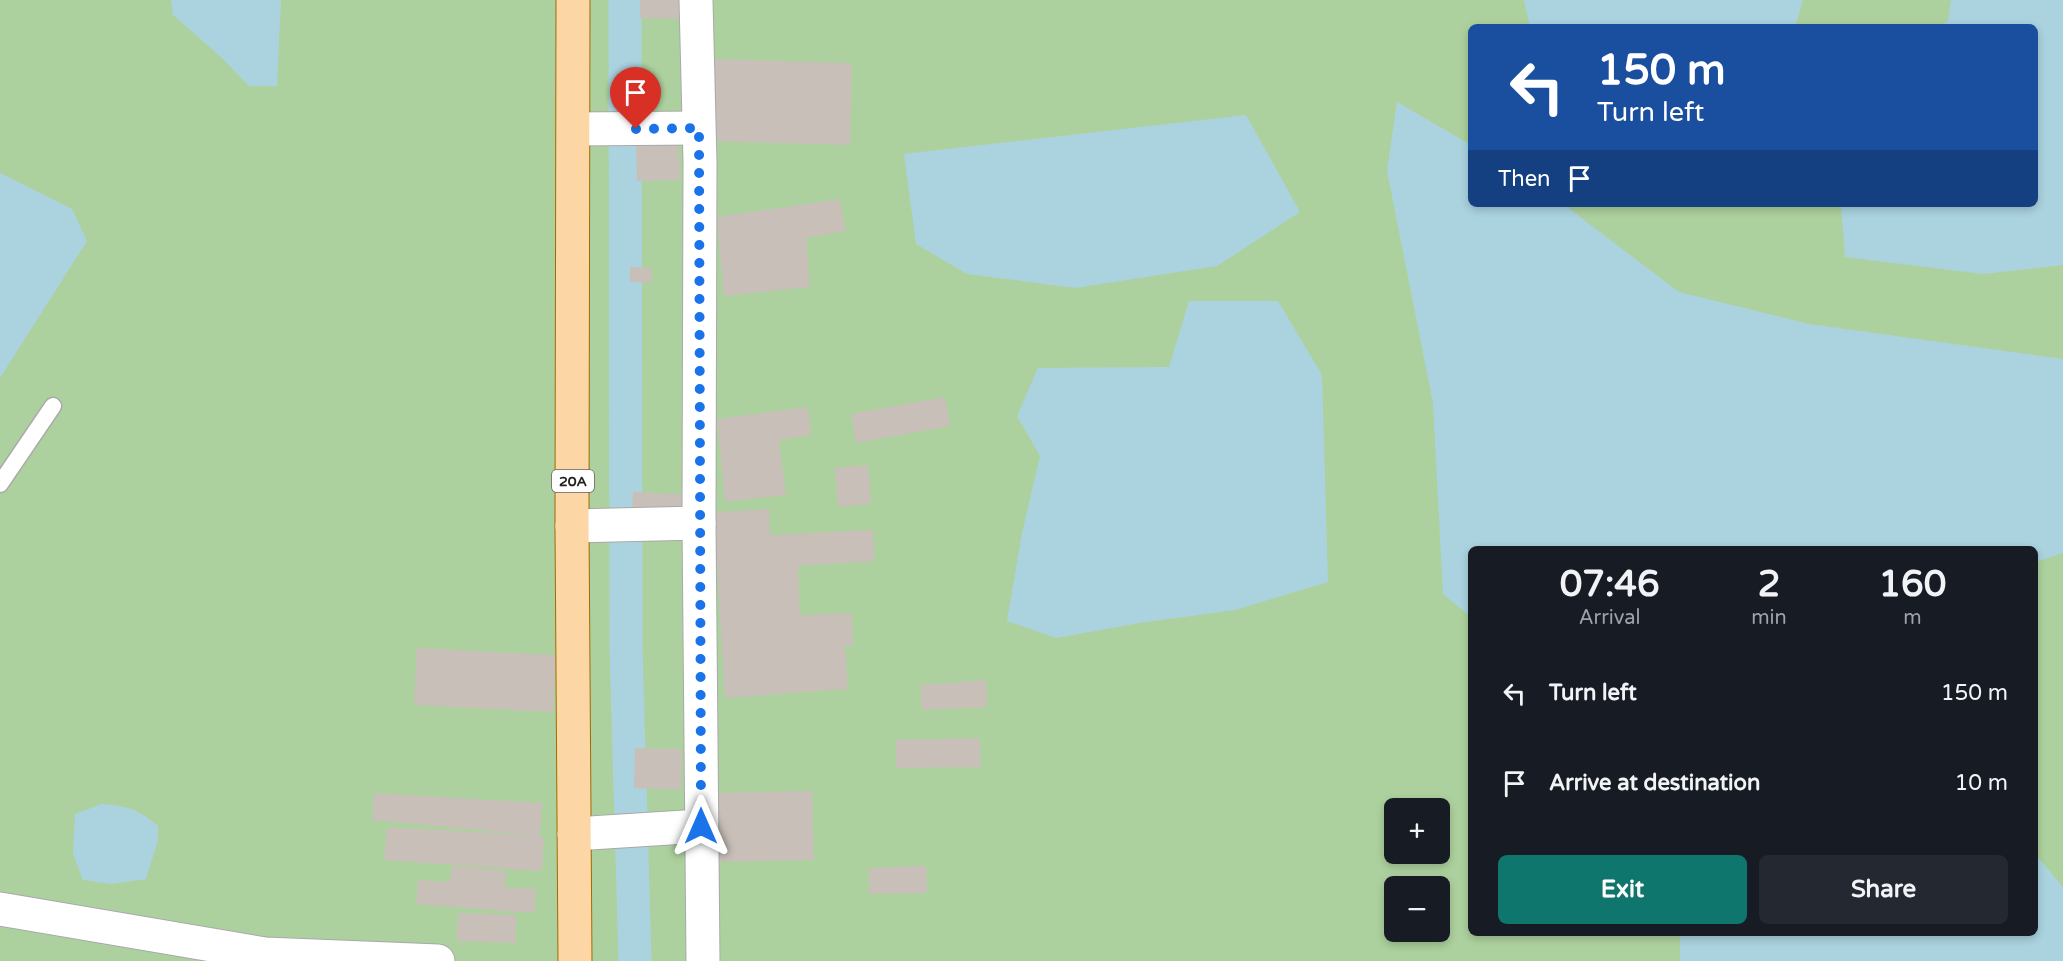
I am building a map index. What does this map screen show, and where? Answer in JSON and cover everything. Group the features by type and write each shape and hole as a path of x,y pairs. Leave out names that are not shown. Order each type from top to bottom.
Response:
{"main road":[{"name":"20A","path":"573,0 574,961"}],"street":[{"path":"696,0 699,128 685,524 702,718 703,961"},
{"path":"574,129 699,128"},
{"path":"573,526 685,524"},
{"path":"574,834 701,826"},
{"path":"0,909 265,954 438,961"}],"lane":[{"path":"0,484 53,406"}],"green space":[{"path":"0,0 2063,0 2063,961 0,961"}],"water":[{"path":"171,0 281,0 277,86 249,86 222,58 173,15"},
{"path":"1524,0 1803,0 1796,24 1529,24"},
{"path":"1951,0 2063,0 2063,265 1983,274 1845,257 1841,207 2038,207 2038,24 1942,24 1948,21"},
{"path":"1397,102 1468,143 1468,207 1567,207 1679,292 1809,324 2063,359 2063,553 2038,561 2038,546 1468,546 1468,615 1443,594 1433,403 1387,171"},
{"path":"1246,115 1300,212 1217,266 1075,288 967,274 916,244 904,154"},
{"path":"0,173 72,209 87,241 0,378"},
{"path":"1189,301 1278,301 1322,375 1328,582 1235,610 1139,623 1056,638 1007,621 1022,533 1040,456 1017,416 1038,368 1169,367"},
{"path":"102,804 132,809 158,826 158,840 146,879 111,884 83,880 73,854 75,814"},
{"path":"2038,857 2063,887 2063,961 1680,961 1680,936 2038,936"}],"building":[{"path":"640,0 682,0 682,19 640,18"},
{"path":"712,59 852,63 850,145 709,141"},
{"path":"678,137 680,180 637,181 636,139"},
{"path":"840,199 845,231 806,238 810,287 724,296 717,217"},
{"path":"630,267 652,268 652,283 630,282"},
{"path":"945,397 950,426 856,443 851,414"},
{"path":"808,407 811,435 779,440 786,495 725,502 717,419"},
{"path":"868,465 871,504 838,507 835,468"},
{"path":"633,492 684,494 683,512 632,510"},
{"path":"769,509 770,535 873,530 875,561 798,566 800,615 852,613 853,647 845,644 848,689 725,698 714,512"},
{"path":"417,648 556,655 553,712 414,705"},
{"path":"986,680 987,707 922,710 920,685"},
{"path":"980,738 981,767 896,768 896,740"},
{"path":"635,748 682,749 681,790 634,788"},
{"path":"812,791 814,860 713,862 712,793"},
{"path":"374,793 543,803 539,836 544,838 542,871 384,860 387,827 532,835 372,820"},
{"path":"452,866 506,871 505,887 536,889 534,913 416,904 418,880 450,882"},
{"path":"926,866 927,893 869,894 869,868"},
{"path":"458,913 516,915 516,943 457,941"}],"waterway":[{"path":"625,0 626,650 635,961"}],"route":[{"path":"636,129 699,128 701,826"}]}
